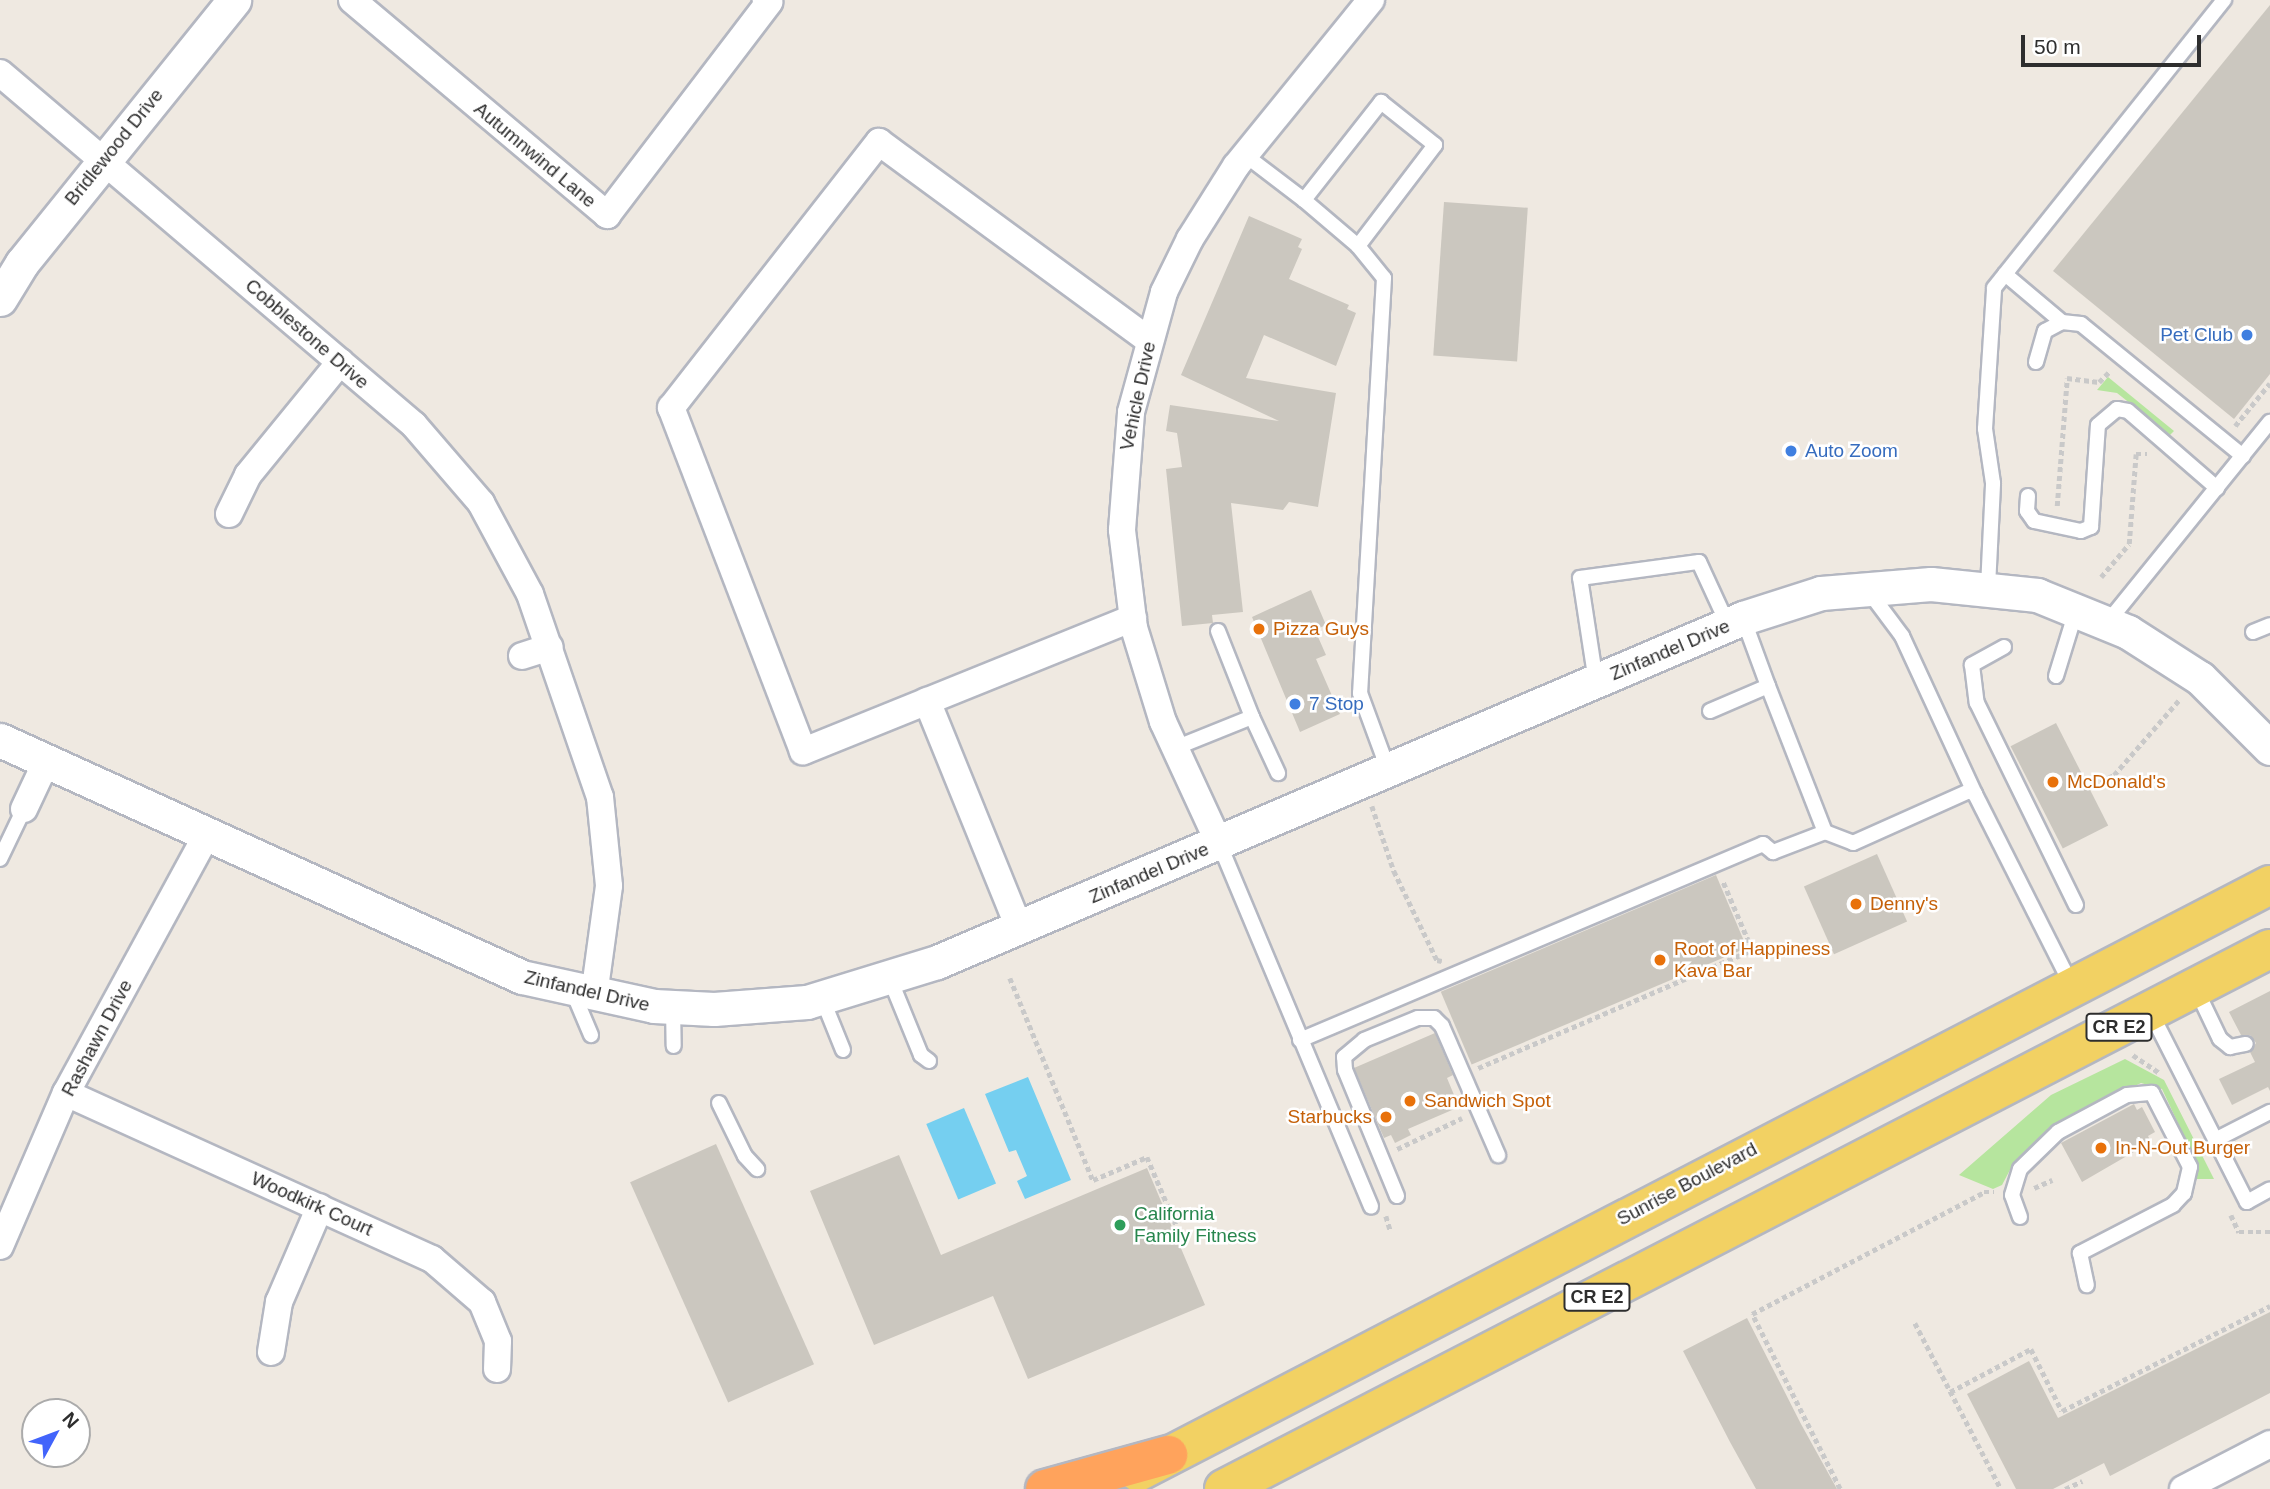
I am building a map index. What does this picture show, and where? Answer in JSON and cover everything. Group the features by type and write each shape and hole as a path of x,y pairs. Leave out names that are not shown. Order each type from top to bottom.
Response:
{"highway":[{"path":"1045,1489 1168,1455"}],"main road":[{"name":"Sunrise Boulevard","path":"1107,1489 2270,885"},
{"name":"CR E2","path":"1224,1489 2270,949"}],"street":[{"name":"Bridlewood Drive","path":"0,299 22,262 103,158 234,0"},
{"name":"Autumnwind Lane","path":"352,0 607,215 769,2 766,0"},
{"name":"Vehicle Drive","path":"1219,844 1149,685 1133,618 1122,530 1124,471 1131,412 1164,292 1189,239 1245,155 1371,0"},
{"name":"Cobblestone Drive","path":"0,73 414,425 481,503 524,582 589,755 606,841 606,930 583,993"},
{"path":"1133,618 803,751 671,408 879,142 1149,340"},
{"path":"229,514 248,475 340,362"},
{"name":"Zinfandel Drive","path":"0,740 509,972 583,993 673,1007 714,1009 822,998 890,979 1219,844 1735,622 1821,593 1865,587 1988,587 2037,595 2128,632 2200,678 2264,732"},
{"path":"522,656 550,647"},
{"path":"927,701 1019,928"},
{"path":"24,809 46,762"},
{"name":"Rashawn Drive","path":"0,1246 66,1093 206,836"},
{"name":"Woodkirk Court","path":"66,1093 432,1259 463,1281 490,1316 498,1340 497,1369"},
{"path":"271,1352 279,1302 320,1207"},
{"path":"2183,1489 2270,1444"}],"lane":[{"path":"1988,587 1993,483 1985,429 1994,288 2224,0"},
{"path":"1304,200 1381,102 1435,145 1358,246"},
{"path":"1245,155 1358,246 1384,278 1360,694 1389,771"},
{"path":"2005,274 2062,321 2081,324 2242,456"},
{"path":"2036,362 2045,331 2062,321"},
{"path":"2028,496 2027,511 2034,521 2081,531 2091,527 2098,425 2117,409 2128,411 2217,488"},
{"path":"2107,623 2270,422"},
{"path":"1595,682 1580,578 1699,562 1735,622 1768,686 1825,832"},
{"path":"1865,587 1902,636 1975,794 2072,986"},
{"path":"2056,676 2076,611"},
{"path":"2253,632 2270,625"},
{"path":"1218,631 1278,773"},
{"path":"2004,648 1972,665 1977,703 2076,905"},
{"path":"1710,710 1768,686"},
{"path":"1175,748 1252,716"},
{"path":"1300,1040 1763,844 1773,852 1825,832 1853,843 1969,791 1975,794"},
{"path":"0,859 24,809"},
{"path":"1219,844 1300,1040 1376,1205"},
{"path":"890,979 921,1055 929,1061"},
{"path":"2195,988 2220,1039 2230,1047 2246,1044"},
{"path":"583,993 591,1035"},
{"path":"822,998 843,1050"},
{"path":"673,1007 674,1046"},
{"path":"2150,1011 2247,1202 2270,1189"},
{"path":"1397,1196 1345,1070 1344,1057 1351,1048 1418,1018 1434,1018 1443,1026 1498,1155"},
{"path":"2020,1217 2013,1191 2020,1169 2058,1132 2138,1092 2152,1093 2160,1102 2190,1167 2184,1193 2173,1205 2080,1253 2087,1285"},
{"path":"719,1103 745,1156 757,1169"},
{"path":"2215,1140 2270,1112"}],"path":[{"path":"2101,577 2129,544 2136,453 2159,454 2167,445"},
{"path":"2093,786 2114,775 2179,700"},
{"path":"1371,806 1394,871 1437,960 1469,968"},
{"path":"1381,1157 1470,1114 1464,1100 1478,1087 1471,1071 1752,950 1722,880 1709,885"},
{"path":"1010,978 1093,1180 1147,1157 1183,1241 1179,1243"},
{"path":"1840,1489 1752,1314 1984,1192 2028,1190 2052,1180"},
{"path":"1376,1205 1390,1229"},
{"path":"1951,1392 2031,1349 2062,1410 2270,1306"},
{"path":"1915,1323 2001,1489"},
{"path":"2065,1489 2082,1481"}],"green space":[{"path":"2108,377 2174,431 2170,435 2117,393 2097,390"},
{"path":"2125,1059 2164,1080 2214,1179 2193,1179 2197,1164 2162,1089 2141,1083 2054,1126 2011,1168 2002,1185 1993,1189 1959,1175 2051,1095"}],"water":[{"path":"1028,1077 1071,1180 1025,1199 1017,1181 1027,1176 1016,1150 1009,1152 985,1094"},
{"path":"964,1108 996,1183 958,1200 926,1124"}],"building":[{"path":"2270,5 2270,374 2234,419 2053,271"},
{"path":"1444,202 1528,208 1517,361 1433,356"},
{"path":"1249,216 1302,239 1298,247 1302,249 1289,279 1349,305 1347,309 1356,313 1336,366 1264,335 1246,378 1336,393 1318,507 1289,502 1283,510 1231,503 1243,612 1212,615 1213,623 1182,626 1166,469 1182,467 1177,433 1166,431 1170,405 1279,421 1181,375"},
{"path":"1311,590 1326,625 1315,630 1326,655 1316,659 1340,714 1300,732 1252,617"},
{"path":"2056,723 2108,825 2063,849 2011,746"},
{"name":"Denny's","path":"1877,854 1907,922 1834,954 1804,887"},
{"path":"1716,875 1747,948 1472,1065 1441,992"},
{"path":"2270,991 2270,1091 2268,1087 2232,1105 2219,1079 2255,1062 2250,1052 2256,1043 2250,1035 2241,1035 2229,1012"},
{"path":"1435,1033 1453,1075 1447,1078 1459,1107 1408,1129 1411,1135 1395,1143 1391,1135 1384,1138 1354,1068"},
{"name":"In-N-Out Burger","path":"2134,1104 2137,1110 2142,1107 2155,1132 2148,1136 2151,1142 2082,1182 2061,1143"},
{"path":"716,1144 814,1364 728,1402 630,1182"},
{"path":"899,1155 941,1255 1147,1168 1205,1305 1028,1379 993,1296 874,1345 810,1191"},
{"path":"2270,1312 2270,1393 2110,1476 2104,1463 2053,1489 2016,1489 1967,1394 2029,1361 2058,1418"},
{"path":"1747,1318 1837,1489 1756,1489 1730,1442 1683,1351"}],"place":[{"name":"Pet Club","path":"2247,335"},
{"name":"Auto Zoom","path":"1791,451"},
{"name":"Pizza Guys","path":"1259,629"},
{"name":"7 Stop","path":"1295,704"},
{"name":"McDonald's","path":"2053,782"},
{"name":"Denny's","path":"1856,904"},
{"name":"Root of Happiness Kava Bar","path":"1660,960"},
{"name":"Sandwich Spot","path":"1410,1101"},
{"name":"Starbucks","path":"1386,1117"},
{"name":"In-N-Out Burger","path":"2101,1148"},
{"name":"California Family Fitness","path":"1120,1225"}]}
